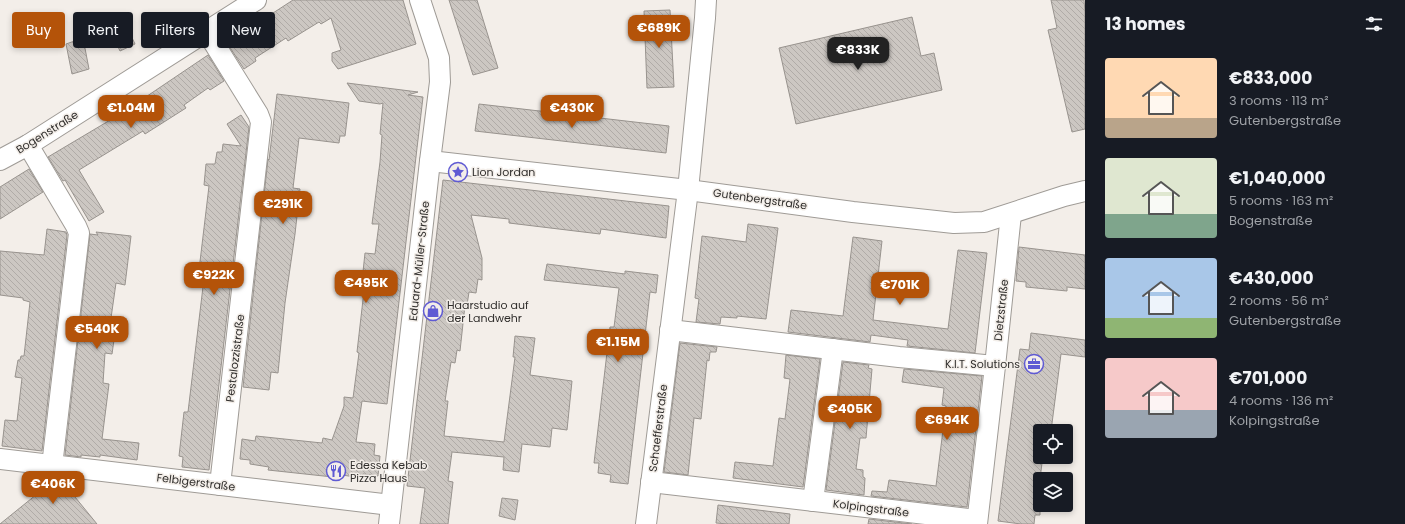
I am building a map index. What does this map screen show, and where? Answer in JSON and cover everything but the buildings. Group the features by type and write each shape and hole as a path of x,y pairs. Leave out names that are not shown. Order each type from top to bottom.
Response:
{"street":[{"name":"Bogenstraße","path":"209,31 256,0"},
{"name":"Eduard-Müller-Straße","path":"390,514 440,82 439,58 420,0"},
{"name":"Schaefferstraße","path":"646,524 688,190 706,0"},
{"name":"Pestalozzistraße","path":"209,35 258,114 261,122 220,485"},
{"name":"Bogenstraße","path":"0,160 28,145 182,48"},
{"path":"28,145 79,233 52,466"},
{"name":"Gutenbergstraße","path":"430,161 688,190 954,224 984,222 1064,196 1085,191"},
{"name":"Dietzstraße","path":"977,522 1011,214"},
{"path":"670,330 995,366"},
{"path":"813,501 833,349"},
{"name":"Felbigerstraße","path":"0,459 220,485 390,514"},
{"name":"Kolpingstraße","path":"651,482 977,522"}],"place":[{"name":"Lion Jordan","path":"458,172"},
{"name":"Haarstudio auf der Landwehr","path":"433,311"},
{"name":"K.I.T. Solutions","path":"1034,364"},
{"name":"Edessa Kebab Pizza Haus","path":"336,471"}]}
